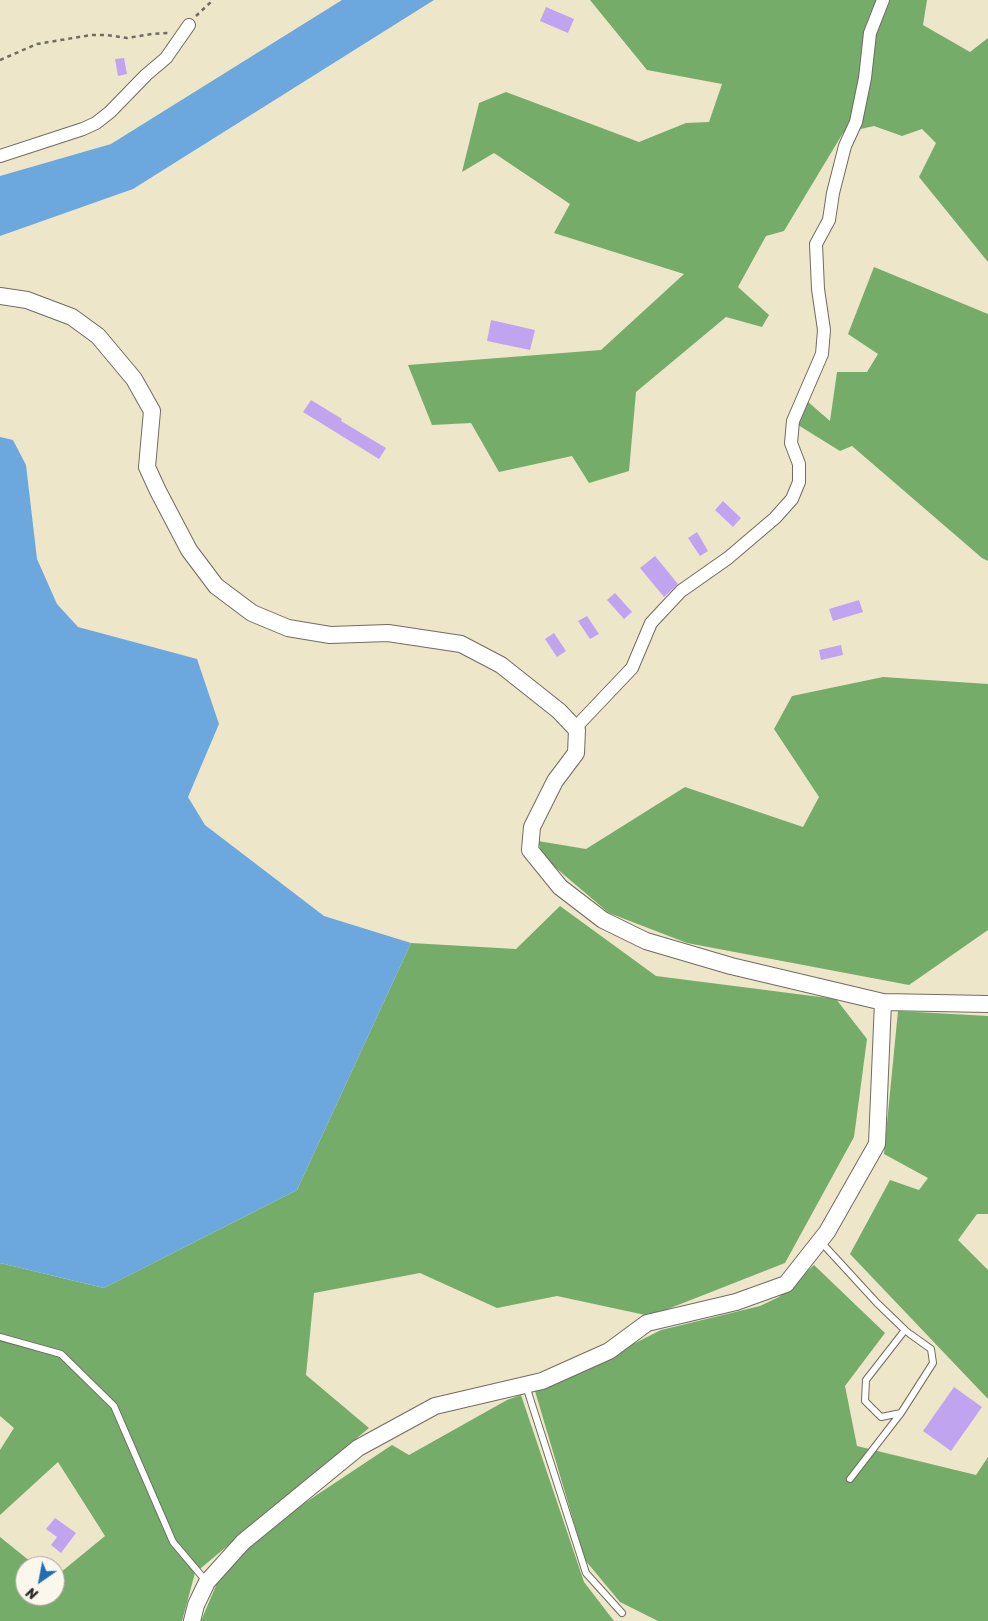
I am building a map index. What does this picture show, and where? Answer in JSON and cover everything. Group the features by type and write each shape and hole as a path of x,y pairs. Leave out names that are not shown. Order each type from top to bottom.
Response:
{"street":[{"path":"575,728 632,668 651,623 681,591 728,558 775,518 792,499 799,482 799,464 791,443 793,422 822,354 824,330 818,289 816,244 829,220 833,192 845,146 856,122 865,78 870,34 883,0"},
{"path":"0,156 96,123 166,58 189,25"},
{"path":"0,296 28,300 72,317 98,336 134,379 152,411 147,467 158,491 189,550 216,586 252,613 288,628 322,634 388,633 461,644 501,665 559,711 577,730 576,753 554,782 532,827 530,850 560,887 603,920 646,941 731,966 883,1002 988,1004"},
{"path":"192,1621 196,1605 207,1582 243,1542 358,1448 435,1406 542,1380 609,1351 647,1323 736,1302 786,1284 827,1232 877,1144 883,1002"}],"lane":[{"path":"820,1241 877,1303 905,1330 931,1350 933,1363 901,1413 850,1479"},
{"path":"901,1413 881,1416 865,1400 866,1380 905,1330"},
{"path":"0,1337 61,1354 114,1406 173,1542 207,1582"},
{"path":"526,1384 586,1573 622,1612"}],"path":[{"path":"0,60 37,44 91,35 128,38 166,34 189,25 203,8 213,0"}],"green space":[{"path":"590,0 927,0 923,25 970,52 988,38 988,262 919,177 936,143 922,129 902,136 874,126 843,133 784,231 766,236 738,287 769,315 762,327 726,317 636,392 629,471 589,483 572,456 499,472 471,423 432,425 408,365 601,350 684,274 554,233 570,204 494,153 462,172 479,103 506,92 639,142 686,123 709,122 722,84 647,70"},
{"path":"874,267 988,314 988,561 982,558 852,446 840,451 798,425 807,401 830,421 837,372 867,372 878,354 848,334"},
{"path":"883,677 988,684 988,930 909,985 687,943 609,913 543,857 538,841 586,849 685,787 803,827 819,797 774,729 792,696"},
{"path":"560,906 656,976 836,999 867,1039 854,1137 785,1263 650,1316 557,1296 497,1308 420,1273 314,1293 306,1375 369,1428 195,1573 182,1621 0,1621 0,1537 24,1556 15,1556 15,1606 65,1606 65,1569 105,1536 58,1462 0,1515 0,1450 14,1428 0,1416 0,1263 104,1288 297,1190 411,943 516,949"},
{"path":"898,1011 988,1016 988,1214 977,1214 958,1240 988,1270 988,1399 850,1254 890,1180 919,1190 928,1178 884,1154"},
{"path":"814,1265 885,1333 845,1386 857,1446 976,1475 988,1457 988,1621 658,1621 620,1602 585,1560 535,1391 554,1384 661,1330 760,1306 779,1297"},
{"path":"521,1395 584,1582 614,1621 201,1621 220,1576 270,1526 392,1445 409,1455 507,1400"}],"water":[{"path":"342,0 434,0 133,189 0,236 0,176 111,144"},
{"path":"0,437 13,440 26,465 37,559 57,604 78,627 197,659 219,724 188,797 205,825 324,916 411,943 297,1190 104,1288 0,1263"}],"building":[{"path":"546,7 574,19 568,33 540,21"},
{"path":"124,58 127,74 118,76 115,59"},
{"path":"491,320 535,330 530,350 487,341"},
{"path":"311,400 342,419 341,421 386,448 379,459 303,412"},
{"path":"723,501 741,518 733,527 715,510"},
{"path":"697,532 708,551 700,556 688,538"},
{"path":"655,556 678,584 664,597 640,568"},
{"path":"615,593 632,612 624,619 607,600"},
{"path":"859,600 863,612 833,621 829,609"},
{"path":"587,616 599,634 590,639 578,621"},
{"path":"554,633 566,651 557,657 545,639"},
{"path":"841,645 843,655 821,660 819,650"},
{"path":"954,1387 982,1407 951,1451 923,1431"},
{"path":"55,1518 76,1533 61,1553 51,1545 57,1537 46,1529"}]}
